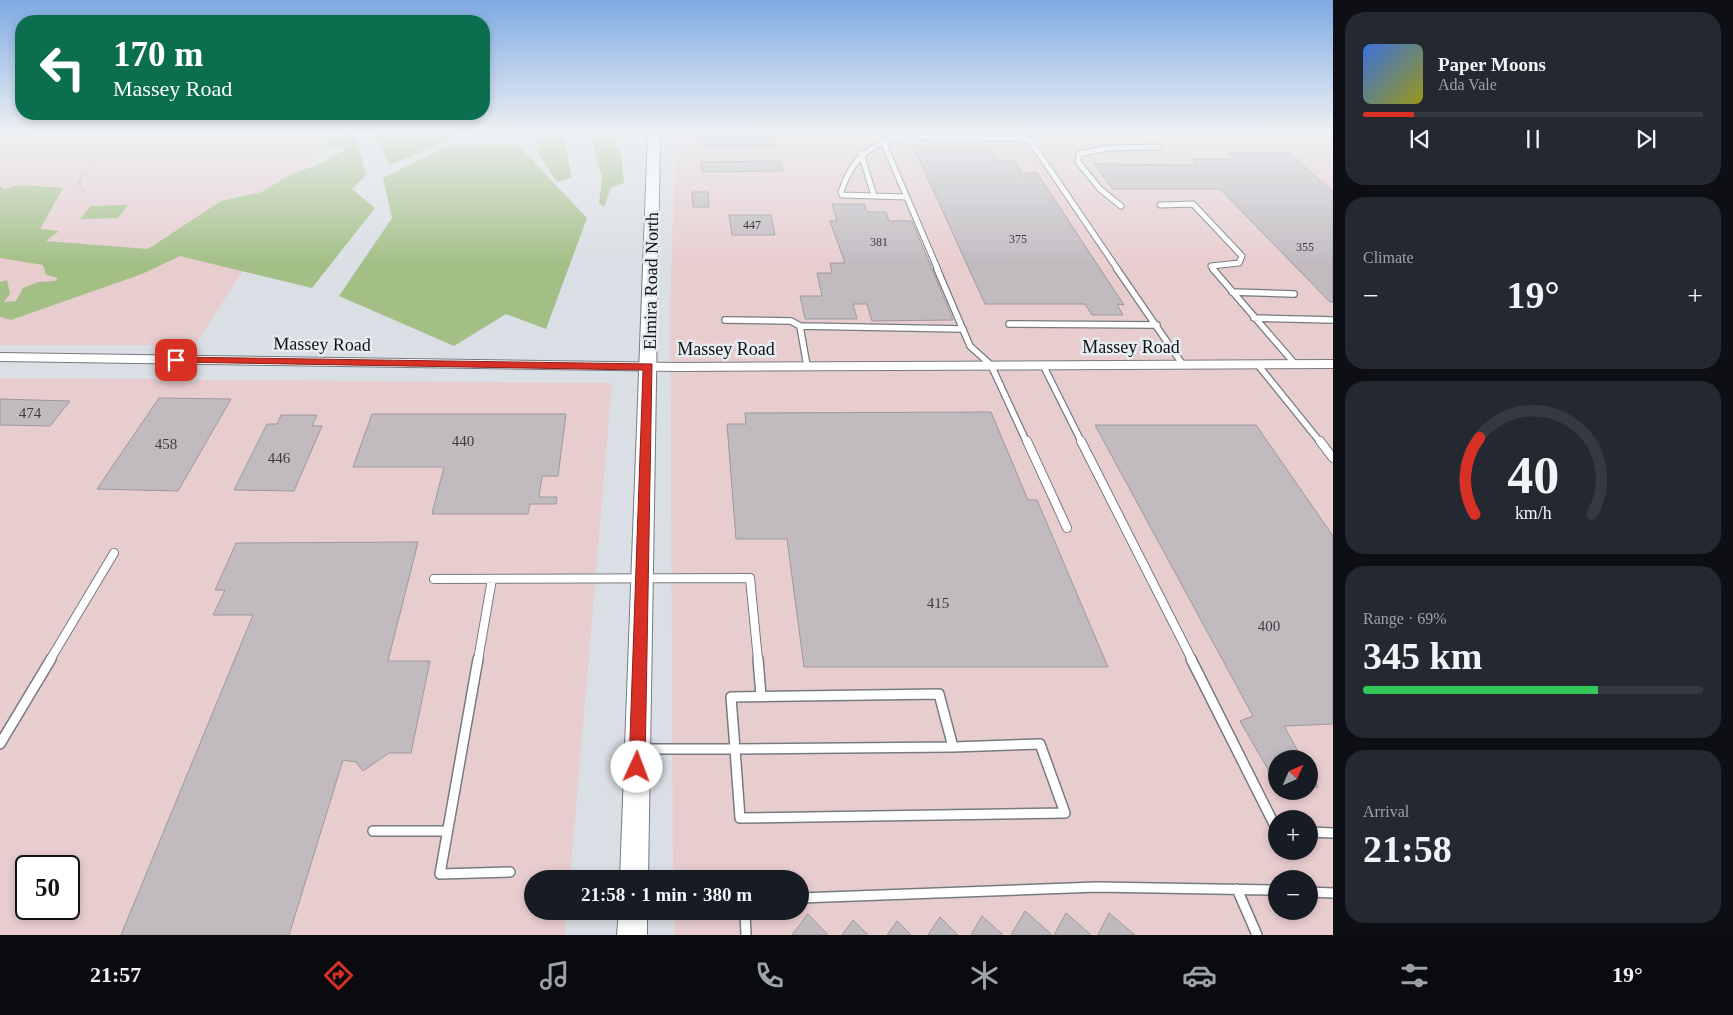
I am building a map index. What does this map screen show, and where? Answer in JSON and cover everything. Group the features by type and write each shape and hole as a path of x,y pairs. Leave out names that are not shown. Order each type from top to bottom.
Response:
{"main road":[{"name":"Elmira Road North","path":"634,870 653,177"},
{"path":"632,935 633,920"}],"street":[{"name":"Massey Road","path":"0,357 648,366 1333,364"}],"lane":[{"path":"848,177 841,192 842,195 907,197"},
{"path":"868,177 874,196"},
{"path":"898,177 970,346 991,365 1067,528"},
{"path":"1056,177 1183,365"},
{"path":"1090,177 1100,189 1121,206"},
{"path":"1160,205 1193,204 1242,256 1239,263 1211,266 1295,364"},
{"path":"1232,292 1294,294"},
{"path":"1254,318 1333,320"},
{"path":"725,320 791,321 800,326 963,329"},
{"path":"1008,324 1157,325"},
{"path":"800,326 807,366"},
{"path":"1043,365 1268,812"},
{"path":"1258,365 1333,458"},
{"path":"0,744 114,553"},
{"path":"434,579 750,578 762,696"},
{"path":"492,579 440,874 510,872"},
{"path":"637,749 734,749 953,747 1040,744 1065,813 740,818 734,749 730,696 939,694 953,747"},
{"path":"373,831 447,831"},
{"path":"1318,832 1333,833"},
{"path":"809,898 1097,886 1268,890"},
{"path":"1237,889 1257,935"},
{"path":"1318,892 1333,893"},
{"path":"745,920 746,935"}],"path":[{"path":"82,177 79,184 84,191"}],"shaded area":[{"path":"0,177 304,177 195,345 0,345"},
{"path":"674,177 1333,177 1333,935 674,935 674,920 809,920 809,870 673,870 670,306"},
{"path":"0,378 612,383 571,870 524,870 524,920 566,920 565,935 0,935"}],"green space":[{"path":"287,177 364,177 352,189 375,208 312,288 180,256 142,274 11,320 0,317 0,282 7,280 10,294 4,302 16,301 23,288 38,282 55,281 58,278 46,275 43,265 0,258 0,186 4,189 20,185 63,188 40,229 59,231 46,241 148,249 221,201 262,192"},
{"path":"548,177 587,218 546,329 506,314 454,346 339,296 392,218 383,178"},
{"path":"553,177 572,177 572,178 557,182"},
{"path":"623,177 624,183 611,187 604,207 599,203 602,178"},
{"path":"128,205 118,218 80,219 91,206"}],"building":[{"path":"927,177 1039,177 1124,305 1117,304 1123,315 1092,315 1085,304 985,304"},
{"path":"1104,177 1316,177 1333,192 1333,302 1330,302 1220,189 1113,189"},
{"path":"692,192 708,192 709,207 693,207"},
{"path":"832,204 864,204 867,212 886,212 889,221 912,221 953,320 872,321 867,304 853,304 857,319 805,319 800,296 822,296 817,273 832,273 830,263 845,263 830,221 837,221"},
{"path":"729,215 771,215 775,235 732,235"},
{"path":"159,398 231,399 178,491 97,489"},
{"path":"0,399 70,401 50,426 0,425"},
{"path":"991,412 1028,500 1037,500 1108,667 804,667 787,539 736,539 727,424 746,424 745,413"},
{"path":"372,414 566,414 558,476 542,476 539,497 557,497 556,504 530,504 528,514 432,514 444,467 353,467"},
{"path":"281,415 317,415 312,426 322,426 294,491 234,490 267,424 277,424"},
{"path":"1095,425 1256,425 1333,536 1333,724 1284,726 1297,750 1268,750 1268,769 1240,721 1253,716"},
{"path":"418,542 388,661 430,661 411,753 389,753 363,771 356,762 343,760 289,935 121,935 253,615 213,615 225,590 215,590 236,543"},
{"path":"1025,911 1052,935 1011,935"},
{"path":"1066,913 1091,935 1054,935"},
{"path":"1109,913 1135,935 1098,935"},
{"path":"809,915 828,935 792,935 803,920 809,920"},
{"path":"982,916 1003,935 971,935"},
{"path":"940,917 958,935 928,935"},
{"path":"853,920 868,935 842,935"},
{"path":"897,921 911,935 887,935"}],"route":[{"path":"176,360 648,366 637,767"}]}
